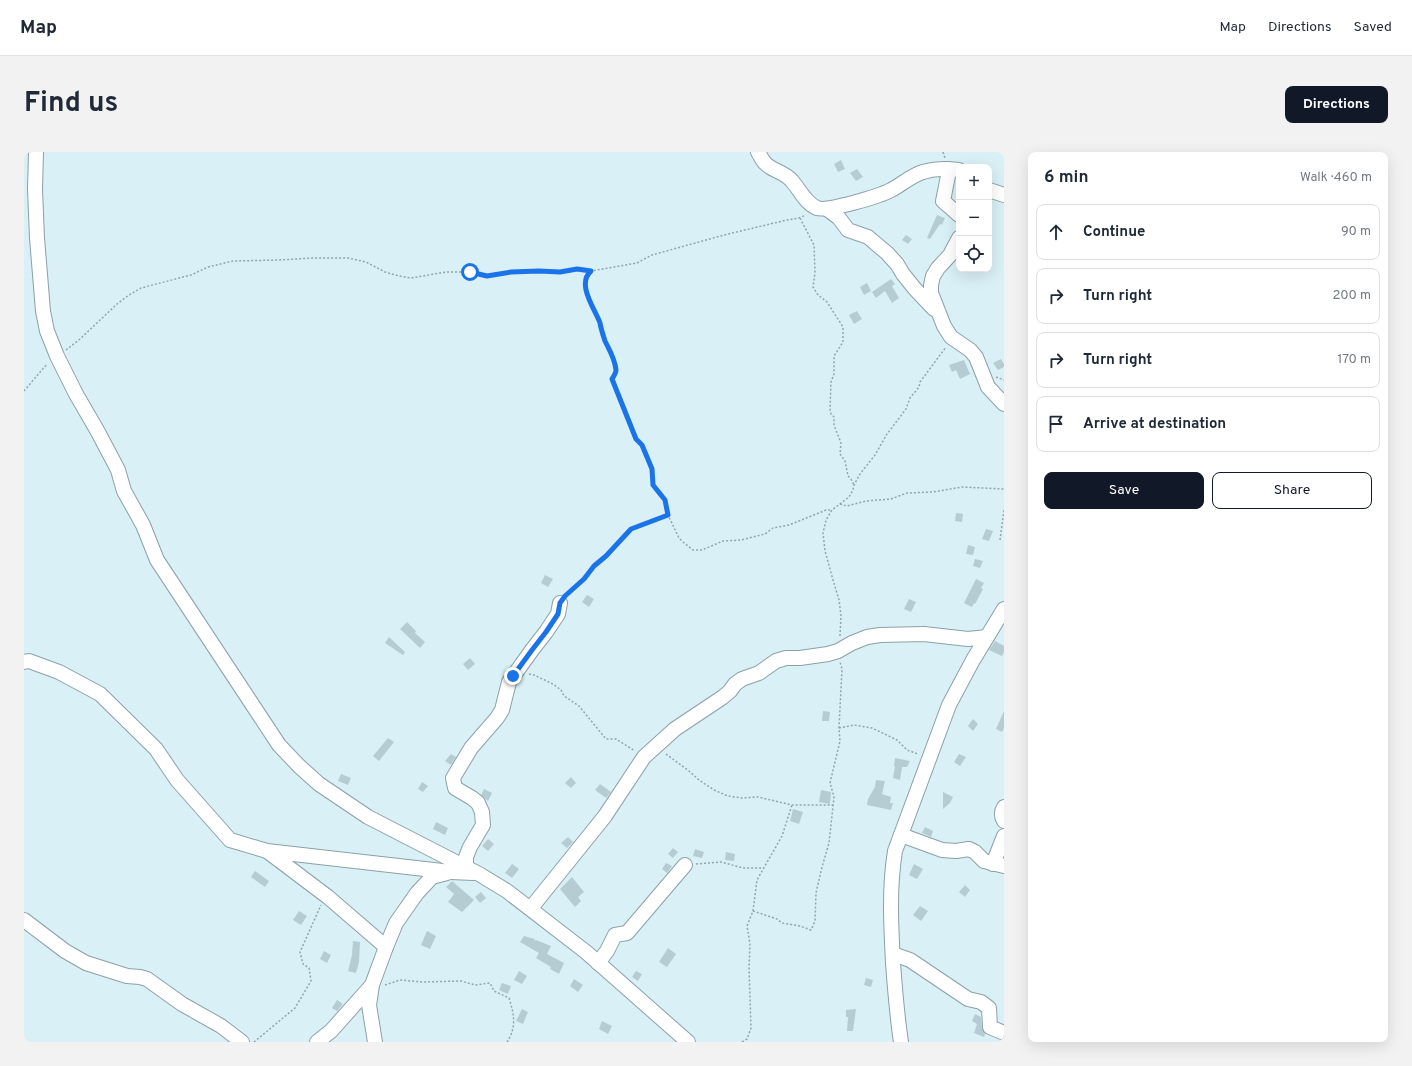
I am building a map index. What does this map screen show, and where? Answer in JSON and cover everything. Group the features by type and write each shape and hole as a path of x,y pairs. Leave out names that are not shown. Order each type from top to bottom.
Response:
{"street":[{"path":"36,152 35,189 43,311 47,331 57,356 118,470 124,491 143,525 157,560 279,745 319,784 368,817 479,874 531,908 598,963 688,1042"},
{"path":"758,152 765,163 784,173 810,203 839,218 848,230 868,237 887,253 915,289 939,314"},
{"path":"822,209 888,192 920,172 933,169 954,170"},
{"path":"954,170 948,176 943,201 956,212"},
{"path":"992,191 1004,195"},
{"path":"956,244 950,255 933,276 931,293 939,314 951,337 970,350 976,357 988,387 1004,404"},
{"path":"466,867 466,857 470,847 483,825 482,812 478,803 456,788 453,778 471,748 502,710 509,682 558,614 560,603"},
{"path":"901,1042 897,1018 890,894 895,851 949,705 972,660 1004,609"},
{"path":"531,908 605,816 649,752 675,729 723,697 742,679 759,673 776,661 786,658 815,656 838,651 867,637 880,635 924,634 968,639 986,637"},
{"path":"24,662 29,661 59,672 100,694 156,750 177,780 230,840 267,851 479,874"},
{"path":"1004,807 1001,816 1004,821"},
{"path":"900,835 942,850 956,851 969,849 975,852 984,861 999,865 1004,836"},
{"path":"267,851 328,896 386,947"},
{"path":"598,963 608,951 615,936 627,933 685,865"},
{"path":"375,1042 369,1004 372,985 396,923 417,893 432,877 451,872"},
{"path":"24,920 65,951 86,963 127,976 147,979 182,1004 221,1026 242,1042"},
{"path":"893,954 910,960 968,999 981,1002 989,1008 990,1027 1004,1033"},
{"path":"317,1042 331,1031 372,985"}],"path":[{"path":"24,392 52,358 80,339 117,304 129,295 141,288 191,275 208,267 233,261 348,258 366,262 385,272 411,278 446,272 470,272 487,276 511,272 560,272 577,269 591,271 637,263 652,255 689,246 706,240 800,218 822,209"},
{"path":"800,218 814,245 815,273 813,287 818,295 827,302 844,327 843,342 834,356 834,374 831,382 830,409 831,414 834,417 834,425 841,444 840,454 845,461 848,476 854,485"},
{"path":"591,271 586,277 585,285 590,303 600,323 605,340 614,357 616,372 612,379 636,439 642,445 652,469 653,485 665,500 668,515 678,538 687,546 697,551 723,541 741,540 765,534 773,528 789,525 826,510 832,510"},
{"path":"753,911 777,919 782,923 800,926 811,930 815,921 816,893 829,843 834,796 830,783 840,741 839,728 842,669 838,651 841,616 839,600 832,580 825,551 823,533 826,520 832,510 849,497 860,474 875,455 887,434 906,409 910,398 919,387 920,382 944,349 948,346 951,337"},
{"path":"840,504 848,506 866,501 891,499 907,493 933,492 962,487 1004,489"},
{"path":"1000,540 1004,510"},
{"path":"560,603 565,596 584,579 594,566 606,556 631,529 668,515"},
{"path":"519,669 553,684 561,690 564,696 579,706 606,739 616,739 649,752 666,754 714,790 728,796 742,798 758,797 792,805 833,805"},
{"path":"839,728 854,725 872,728 897,740 907,750 929,759"},
{"path":"742,1042 747,1039 752,1028 749,968 750,944 747,926 753,911 757,880 782,836 792,805"},
{"path":"685,865 720,862 743,868 763,868"},
{"path":"254,1042 295,1008 311,981 309,968 302,964 300,952 322,904 328,896"},
{"path":"372,985 387,985 400,980 423,982 461,981 475,985 490,983 494,991 509,998 514,1013 511,1037 507,1042"}],"building":[{"path":"841,160 845,169 838,172 834,164"},
{"path":"857,169 863,177 856,181 850,173"},
{"path":"937,215 945,218 942,225 940,224 930,239 927,238"},
{"path":"906,235 912,239 908,244 902,240"},
{"path":"891,279 895,284 892,286 899,298 892,303 885,291 876,298 872,292"},
{"path":"867,283 871,291 864,295 860,287"},
{"path":"857,311 862,319 854,324 849,315"},
{"path":"1001,359 1004,367 998,370 993,363"},
{"path":"964,360 970,374 960,379 956,370 952,372 949,365"},
{"path":"956,513 963,514 962,522 955,521"},
{"path":"986,529 993,531 989,541 982,539"},
{"path":"968,545 975,547 973,555 966,554"},
{"path":"975,559 983,561 980,568 973,566"},
{"path":"545,575 553,579 548,587 541,583"},
{"path":"976,579 984,583 981,588 983,589 972,607 964,603"},
{"path":"587,595 594,599 589,607 582,602"},
{"path":"909,599 916,602 911,612 904,609"},
{"path":"407,622 416,631 415,633 425,642 420,648 400,629"},
{"path":"389,637 405,652 403,655 385,643"},
{"path":"995,641 1004,646 1002,656 989,650"},
{"path":"470,658 475,664 468,670 463,664"},
{"path":"823,711 830,712 829,721 822,721"},
{"path":"1004,711 1004,728 1002,732 996,729"},
{"path":"973,719 978,724 973,731 968,726"},
{"path":"388,738 394,742 379,761 373,756"},
{"path":"451,754 456,757 451,765 445,761"},
{"path":"959,754 966,757 960,766 954,762"},
{"path":"895,758 910,761 907,767 902,767 900,780 893,778"},
{"path":"341,774 351,778 348,785 338,781"},
{"path":"571,777 576,783 571,788 565,783"},
{"path":"876,780 885,781 882,794 891,797 890,803 893,803 891,810 867,805 868,799 875,787"},
{"path":"422,782 428,786 423,792 418,789"},
{"path":"600,784 611,792 606,798 595,790"},
{"path":"484,789 492,793 488,801 481,795"},
{"path":"821,790 831,792 830,804 819,802"},
{"path":"943,792 953,797 950,803 943,809"},
{"path":"793,809 803,812 799,824 790,821"},
{"path":"436,822 448,828 445,835 433,829"},
{"path":"925,827 933,831 931,837 922,833"},
{"path":"568,837 573,842 567,848 561,843"},
{"path":"488,839 494,844 488,851 482,846"},
{"path":"673,848 678,852 673,858 668,854"},
{"path":"695,849 704,852 702,858 693,856"},
{"path":"726,852 735,854 734,861 725,860"},
{"path":"666,863 672,866 667,873 662,869"},
{"path":"512,864 519,869 512,878 505,873"},
{"path":"914,864 923,869 917,879 909,875"},
{"path":"255,871 269,881 265,887 251,877"},
{"path":"572,877 584,892 578,897 581,901 575,907 560,889"},
{"path":"452,881 474,900 462,912 448,902 454,894 446,887"},
{"path":"965,885 970,890 965,897 959,892"},
{"path":"481,892 486,898 480,903 475,897"},
{"path":"920,906 928,911 921,921 913,915"},
{"path":"299,911 307,916 301,925 293,920"},
{"path":"427,931 436,936 430,949 421,945"},
{"path":"524,936 535,939 534,941 536,940 551,946 547,954 564,963 559,974 536,958 539,953 520,942"},
{"path":"353,941 360,942 359,962 356,973 348,971 352,955"},
{"path":"668,948 676,954 667,967 659,962"},
{"path":"324,951 331,955 327,963 320,959"},
{"path":"519,971 527,976 522,984 514,980"},
{"path":"636,971 642,974 638,981 632,977"},
{"path":"866,978 873,980 871,987 864,985"},
{"path":"574,979 583,985 578,992 570,986"},
{"path":"502,983 511,986 508,994 499,990"},
{"path":"337,1000 343,1004 337,1011 332,1008"},
{"path":"522,1009 528,1012 523,1024 516,1021"},
{"path":"856,1009 853,1031 847,1031 848,1017 846,1017 846,1010"},
{"path":"975,1014 981,1017 982,1028 985,1034 984,1037 974,1033 977,1024 972,1021"},
{"path":"602,1021 612,1026 608,1034 599,1029"}],"route":[{"path":"470,272 487,276 511,272 560,272 577,269 591,271 587,274 585,285 590,303 600,323 600,328 614,357 616,372 612,379 636,439 642,445 652,469 653,485 660,492 667,505 668,515 631,529 616,546 594,566 584,579 565,596 560,603 558,614 513,676"}]}
